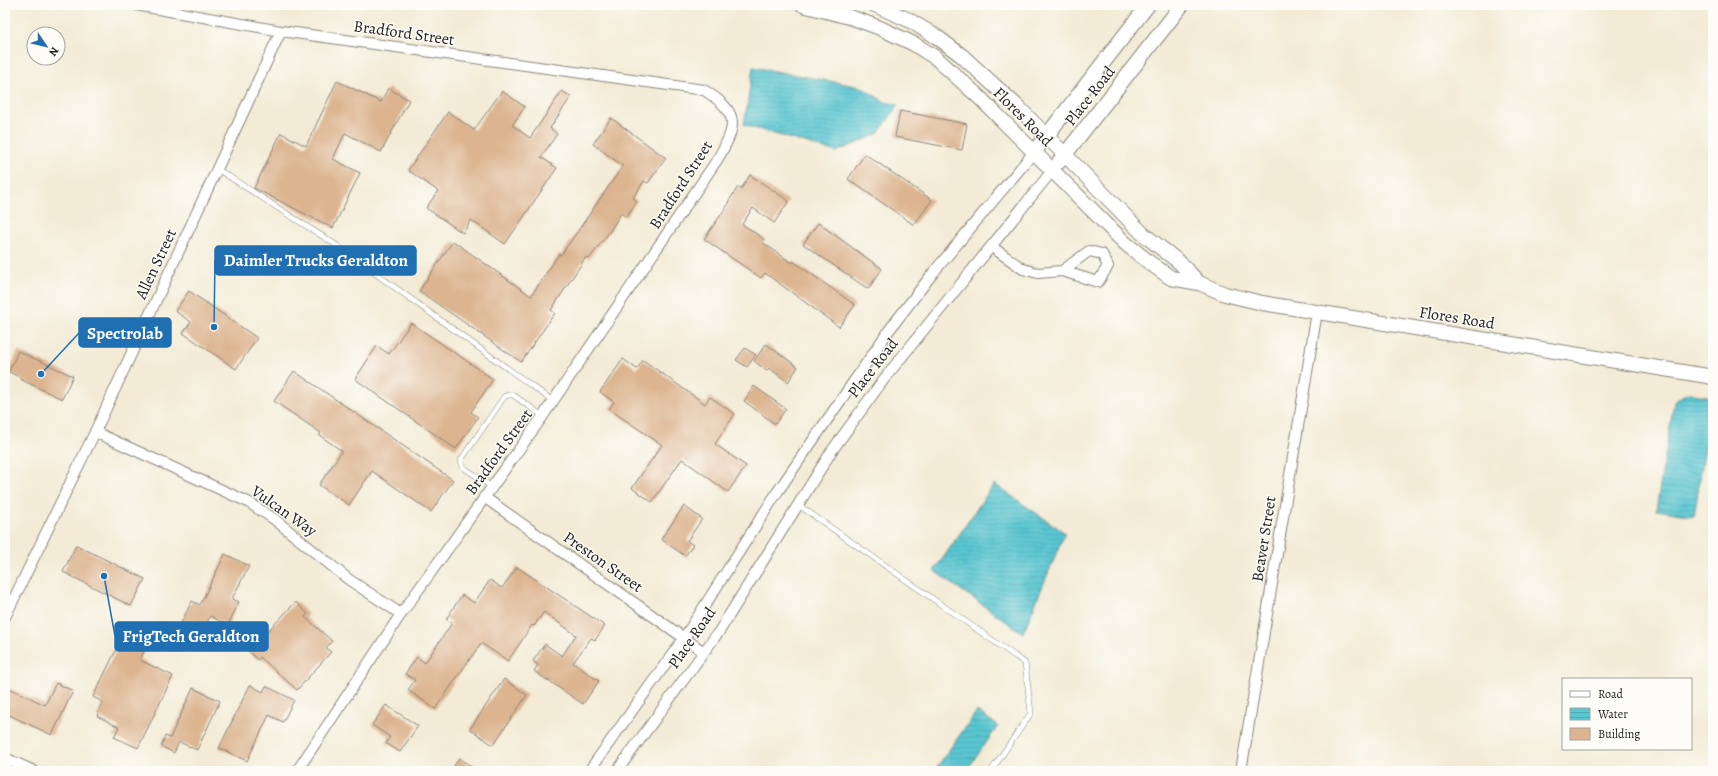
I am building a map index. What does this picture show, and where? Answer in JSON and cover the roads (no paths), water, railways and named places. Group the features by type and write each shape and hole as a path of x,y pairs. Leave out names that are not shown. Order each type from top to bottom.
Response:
{"main road":[{"name":"Flores Road","path":"876,5 909,20 961,54 1019,108 1047,136 1064,156 1142,233 1179,262 1199,283"},
{"name":"Place Road","path":"1034,152 1148,5"},
{"name":"Place Road","path":"1052,171 1182,5"},
{"name":"Flores Road","path":"811,6 880,28 914,44 936,58 979,97 1109,227 1150,263 1171,278 1199,283 1226,294 1262,304 1713,377"}],"street":[{"name":"Bradford Street","path":"136,5 281,31 704,90 719,99 729,110 732,122 730,138 717,160 554,401 401,614 297,771"},
{"name":"Allen Street","path":"5,617 95,432 281,31"},
{"name":"Place Road","path":"589,771 684,638 778,491 890,329 933,273 1034,152"},
{"name":"Place Road","path":"617,771 720,630 830,452 884,379 1052,171"},
{"path":"992,247 1023,269 1038,273 1062,271"},
{"name":"Beaver Street","path":"1241,771 1317,312"},
{"name":"Vulcan Way","path":"95,432 248,502 274,519 348,579 401,614"},
{"name":"Preston Street","path":"484,497 704,652"},
{"path":"5,758 34,771"}],"lane":[{"path":"217,169 333,243 554,401"},
{"path":"492,487 463,467 462,460 504,397 513,395 543,416"},
{"path":"797,504 1025,663 1031,713 991,771"}],"water":[{"path":"753,67 861,87 885,102 898,105 878,134 836,152 744,125"},
{"path":"1686,393 1713,397 1694,516 1656,510 1674,402"},
{"path":"994,484 1065,533 1023,633 934,571"},
{"path":"977,711 998,726 966,771 934,771"}],"place":[{"name":"Daimler Trucks Geraldton","path":"214,327"},
{"name":"Spectrolab","path":"41,374"},
{"name":"FrigTech Geraldton","path":"104,576"}]}
